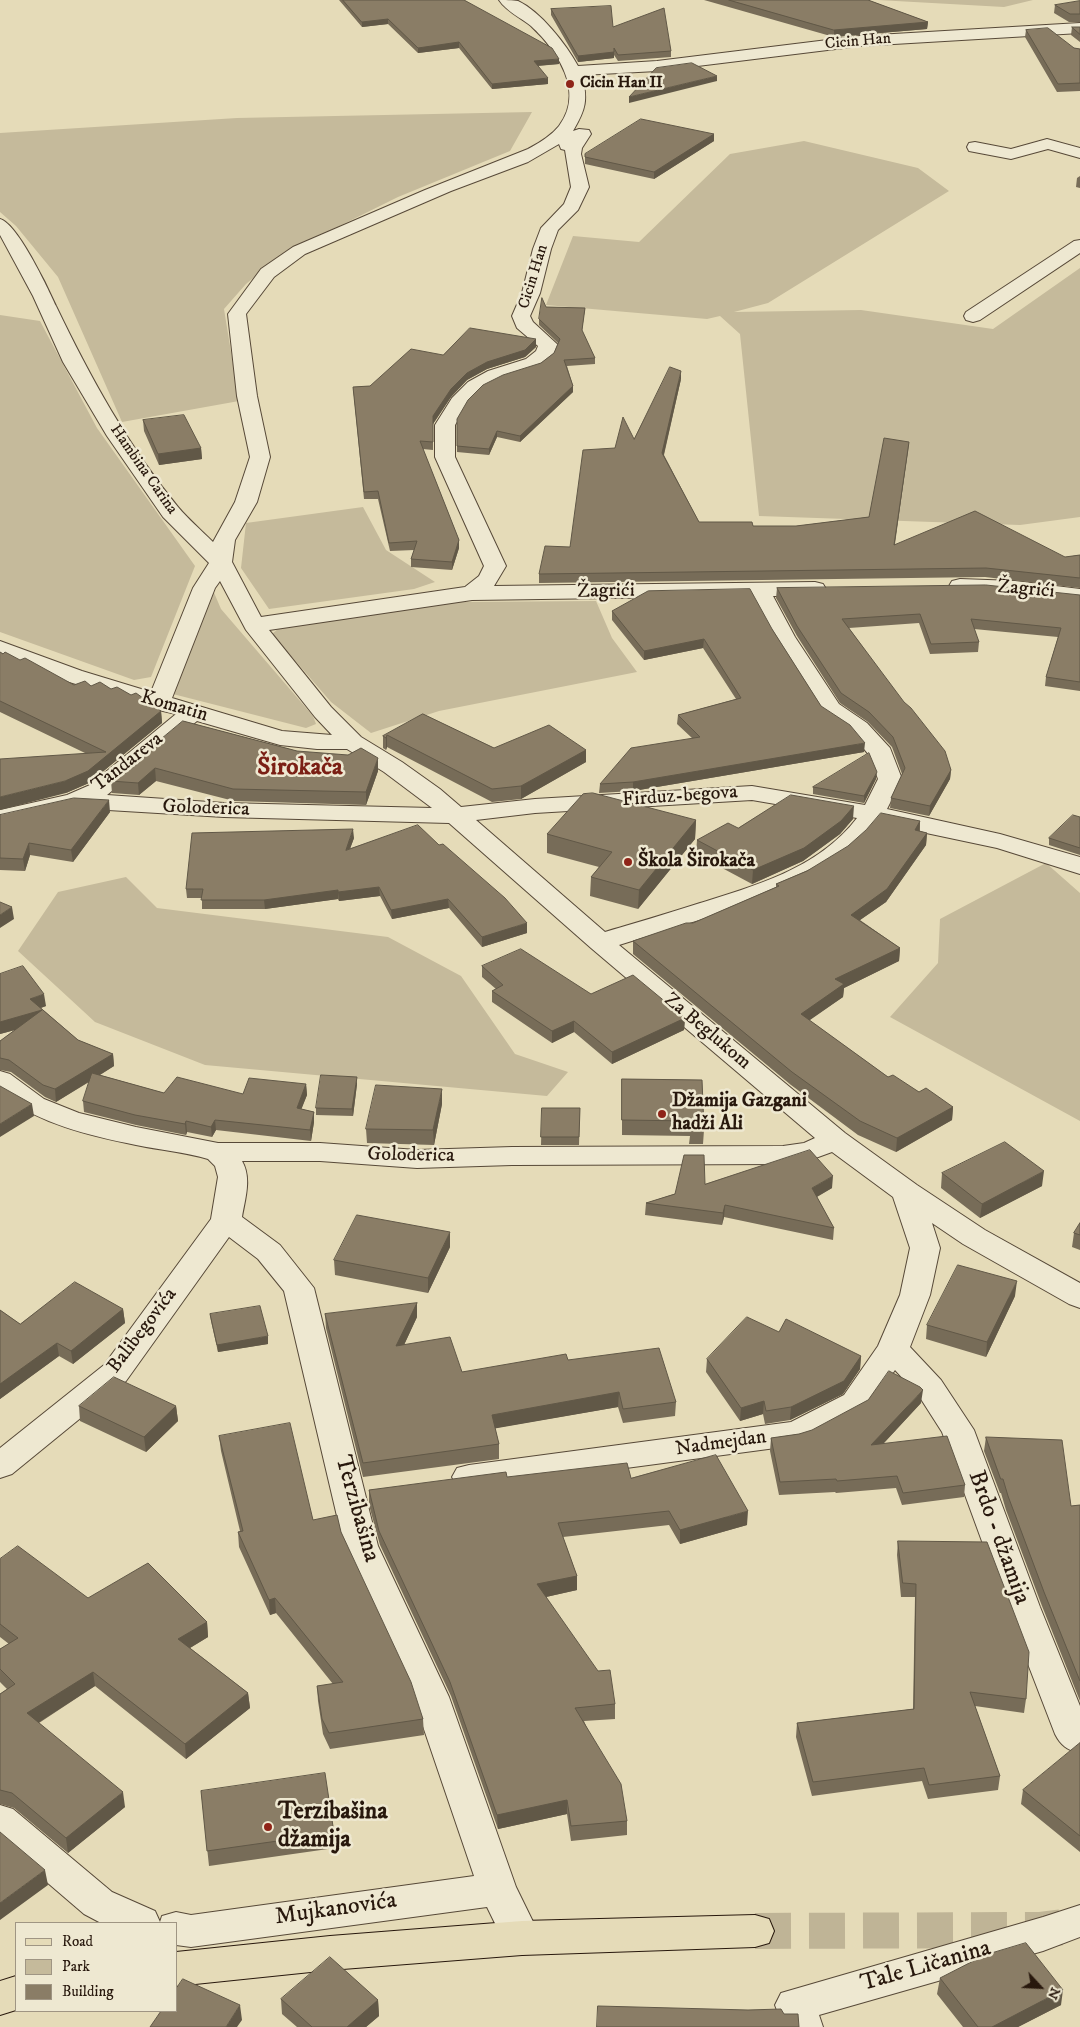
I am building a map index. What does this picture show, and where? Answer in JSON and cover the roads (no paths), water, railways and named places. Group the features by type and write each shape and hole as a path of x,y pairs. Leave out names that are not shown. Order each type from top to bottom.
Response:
{"main road":[{"path":"178,1969 330,1953 522,1938 755,1931"},
{"path":"0,1998 15,1993"}],"street":[{"name":"Cicin Han","path":"221,562 224,540 246,502 260,457 247,396 237,314 256,286 280,263 318,241 429,194 526,156 553,141 566,130 575,116 579,85 574,71 559,49 525,12 506,0"},
{"name":"Cicin Han","path":"574,71 657,66 860,41 1080,28"},
{"path":"1052,30 1073,45"},
{"name":"Cicin Han","path":"472,593 488,580 495,566 444,457 445,426 459,402 475,386 495,374 533,363 545,354 548,345 524,324 521,316 531,293 542,249 550,228 572,206 580,187 573,154 574,148 583,134 579,134 556,153 526,156"},
{"path":"975,147 1011,154 1047,144 1080,153"},
{"name":"Hambina Carina","path":"0,224 12,240 42,296 73,362 117,436 171,512 221,562 254,625 323,712 352,742"},
{"path":"973,316 1080,245"},
{"path":"158,703 204,588 221,562"},
{"name":"Žagrići","path":"941,586 1014,588 1080,596"},
{"name":"Žagrići","path":"254,625 472,593 836,589"},
{"path":"600,942 769,890 820,865 852,840 873,814 890,779 881,753 858,728 830,709 784,637 759,590"},
{"name":"Komatin","path":"0,648 74,676 158,703 280,738 317,742 352,742"},
{"name":"Tandareva","path":"0,818 75,800 99,790 192,712"},
{"name":"Za Beglukom","path":"352,742 393,767 431,794 600,942 835,1140 906,1192 974,1237 1080,1297"},
{"name":"Firduz-begova","path":"456,815 535,806 752,793 787,797 983,836 1080,866"},
{"name":"Goloderica","path":"75,800 224,810 332,814 456,815"},
{"name":"Goloderica","path":"0,1080 34,1105 70,1120 136,1136 200,1146 218,1152 320,1152 417,1159 512,1156 783,1155 810,1152 835,1140"},
{"path":"218,1152 229,1164 232,1176 232,1190 226,1220"},
{"name":"Nadmejdan","path":"437,1482 798,1433 855,1403 892,1349 915,1295 926,1248 906,1192"},
{"name":"Balibegovića","path":"0,1466 115,1373 226,1220"},
{"name":"Terzibašina","path":"226,1220 269,1252 299,1288 364,1491 361,1546 431,1697 497,1889 522,1938"},
{"name":"Brdo - džamija","path":"892,1349 930,1388 958,1430 1023,1607 1069,1724 1073,1734 1080,1739"},
{"path":"0,1820 98,1903 135,1922"},
{"name":"Mujkanovića","path":"178,1928 191,1930 497,1889"},
{"name":"Tale Ličanina","path":"803,2027 795,2005 1043,1934 1080,1921"}],"tunnel":[{"path":"755,1931 1039,1930 1080,1925"}],"place":[{"name":"Cicin Han II","path":"570,84"},
{"name":"Škola Širokača","path":"628,862"},
{"name":"Džamija Gazgani hadži Ali","path":"662,1114"},
{"name":"Terzibašina džamija","path":"268,1827"}],"district":[{"name":"Širokača","path":"300,769"}]}
